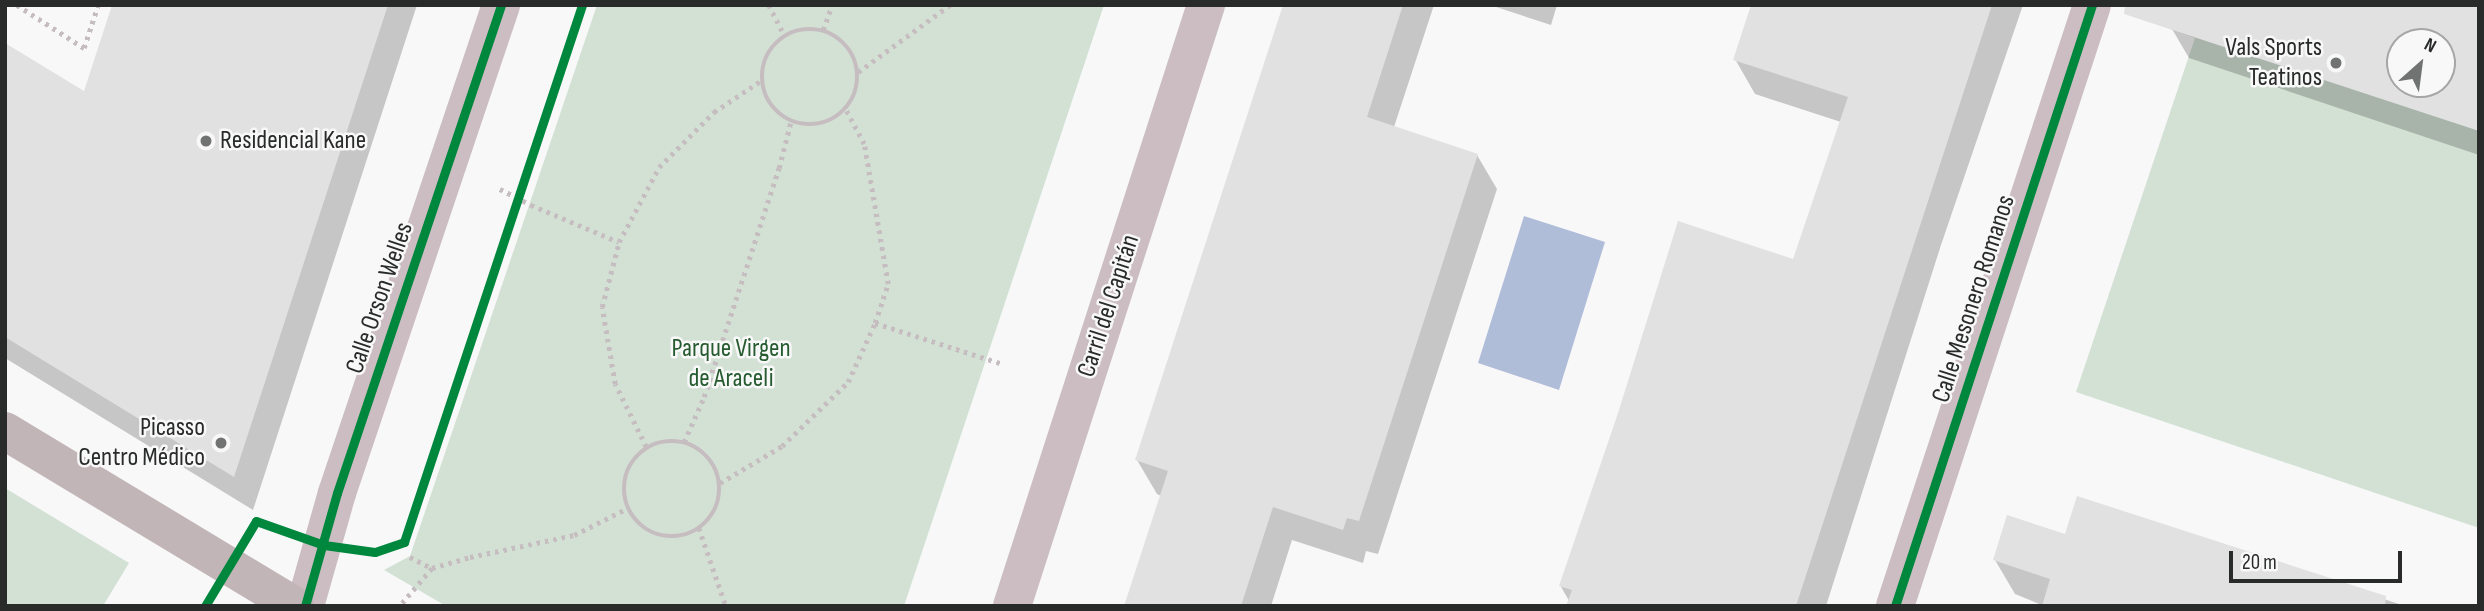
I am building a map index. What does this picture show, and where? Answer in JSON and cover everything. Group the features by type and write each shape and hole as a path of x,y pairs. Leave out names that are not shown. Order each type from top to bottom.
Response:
{"main road":[{"path":"5,431 295,606"}],"street":[{"name":"Calle Orson Welles","path":"305,606 337,493 501,5"},
{"name":"Carril del Capitán","path":"1012,606 1206,5"},
{"name":"Calle Mesonero Romanos","path":"1895,606 2092,5"}],"path":[{"path":"17,5 84,48 98,5"},
{"path":"769,5 785,36"},
{"path":"823,30 832,5"},
{"path":"858,72 950,5"},
{"path":"803,29 823,30 840,39 852,54 858,72 856,92 846,110 830,121 810,126 791,121 771,104 762,80 764,63 771,47 785,36 803,29"},
{"path":"646,447 615,384 602,307 619,242 659,167 715,112 762,80"},
{"path":"720,483 782,446 848,382 875,323 888,284 864,144 846,110"},
{"path":"684,442 704,397 779,168 791,121"},
{"path":"514,211 523,185"},
{"path":"500,189 619,242"},
{"path":"875,323 1003,364"},
{"path":"665,441 684,442 702,451 715,465 720,483 718,503 708,520 699,528 672,537 653,532 638,522 628,508 624,492 626,475 634,458 646,447 665,441"},
{"path":"401,603 432,569 470,557 574,535 628,508"},
{"path":"699,528 726,606"},
{"path":"410,556 432,569"}],"green space":[{"name":"Parque Virgen de Araceli","path":"597,5 1104,5 904,606 446,606 384,570 410,556"},
{"path":"2479,5 2479,528 2076,392 2195,38 2170,29"},
{"path":"5,488 129,563 103,606 11,606 5,602"}],"water":[{"path":"1524,216 1605,242 1559,390 1478,363"}],"building":[{"path":"112,5 388,5 234,477 5,337 5,43 84,91"},
{"path":"1283,5 1403,5 1367,117 1478,154 1359,521 1347,518 1343,530 1273,507 1241,606 1124,606 1168,471 1135,460"},
{"path":"1751,5 1992,5 1796,606 1566,606 1572,590 1559,586 1618,413 1678,221 1793,259 1848,97 1733,60"},
{"name":"Vals Sports Teatinos","path":"2125,5 2479,5 2479,131 2124,14"},
{"path":"2077,496 2386,596 2385,606 2042,606 2050,579 1993,560 2007,515 2065,534"}],"cycle path":[{"path":"305,606 337,493 501,5"},
{"path":"205,606 256,521 324,545 375,552 404,542 582,5"},
{"path":"1895,606 2092,5"}],"place":[{"name":"Vals Sports Teatinos","path":"2336,63"},
{"name":"Residencial Kane","path":"206,141"},
{"name":"Picasso Centro Médico","path":"221,443"}]}
